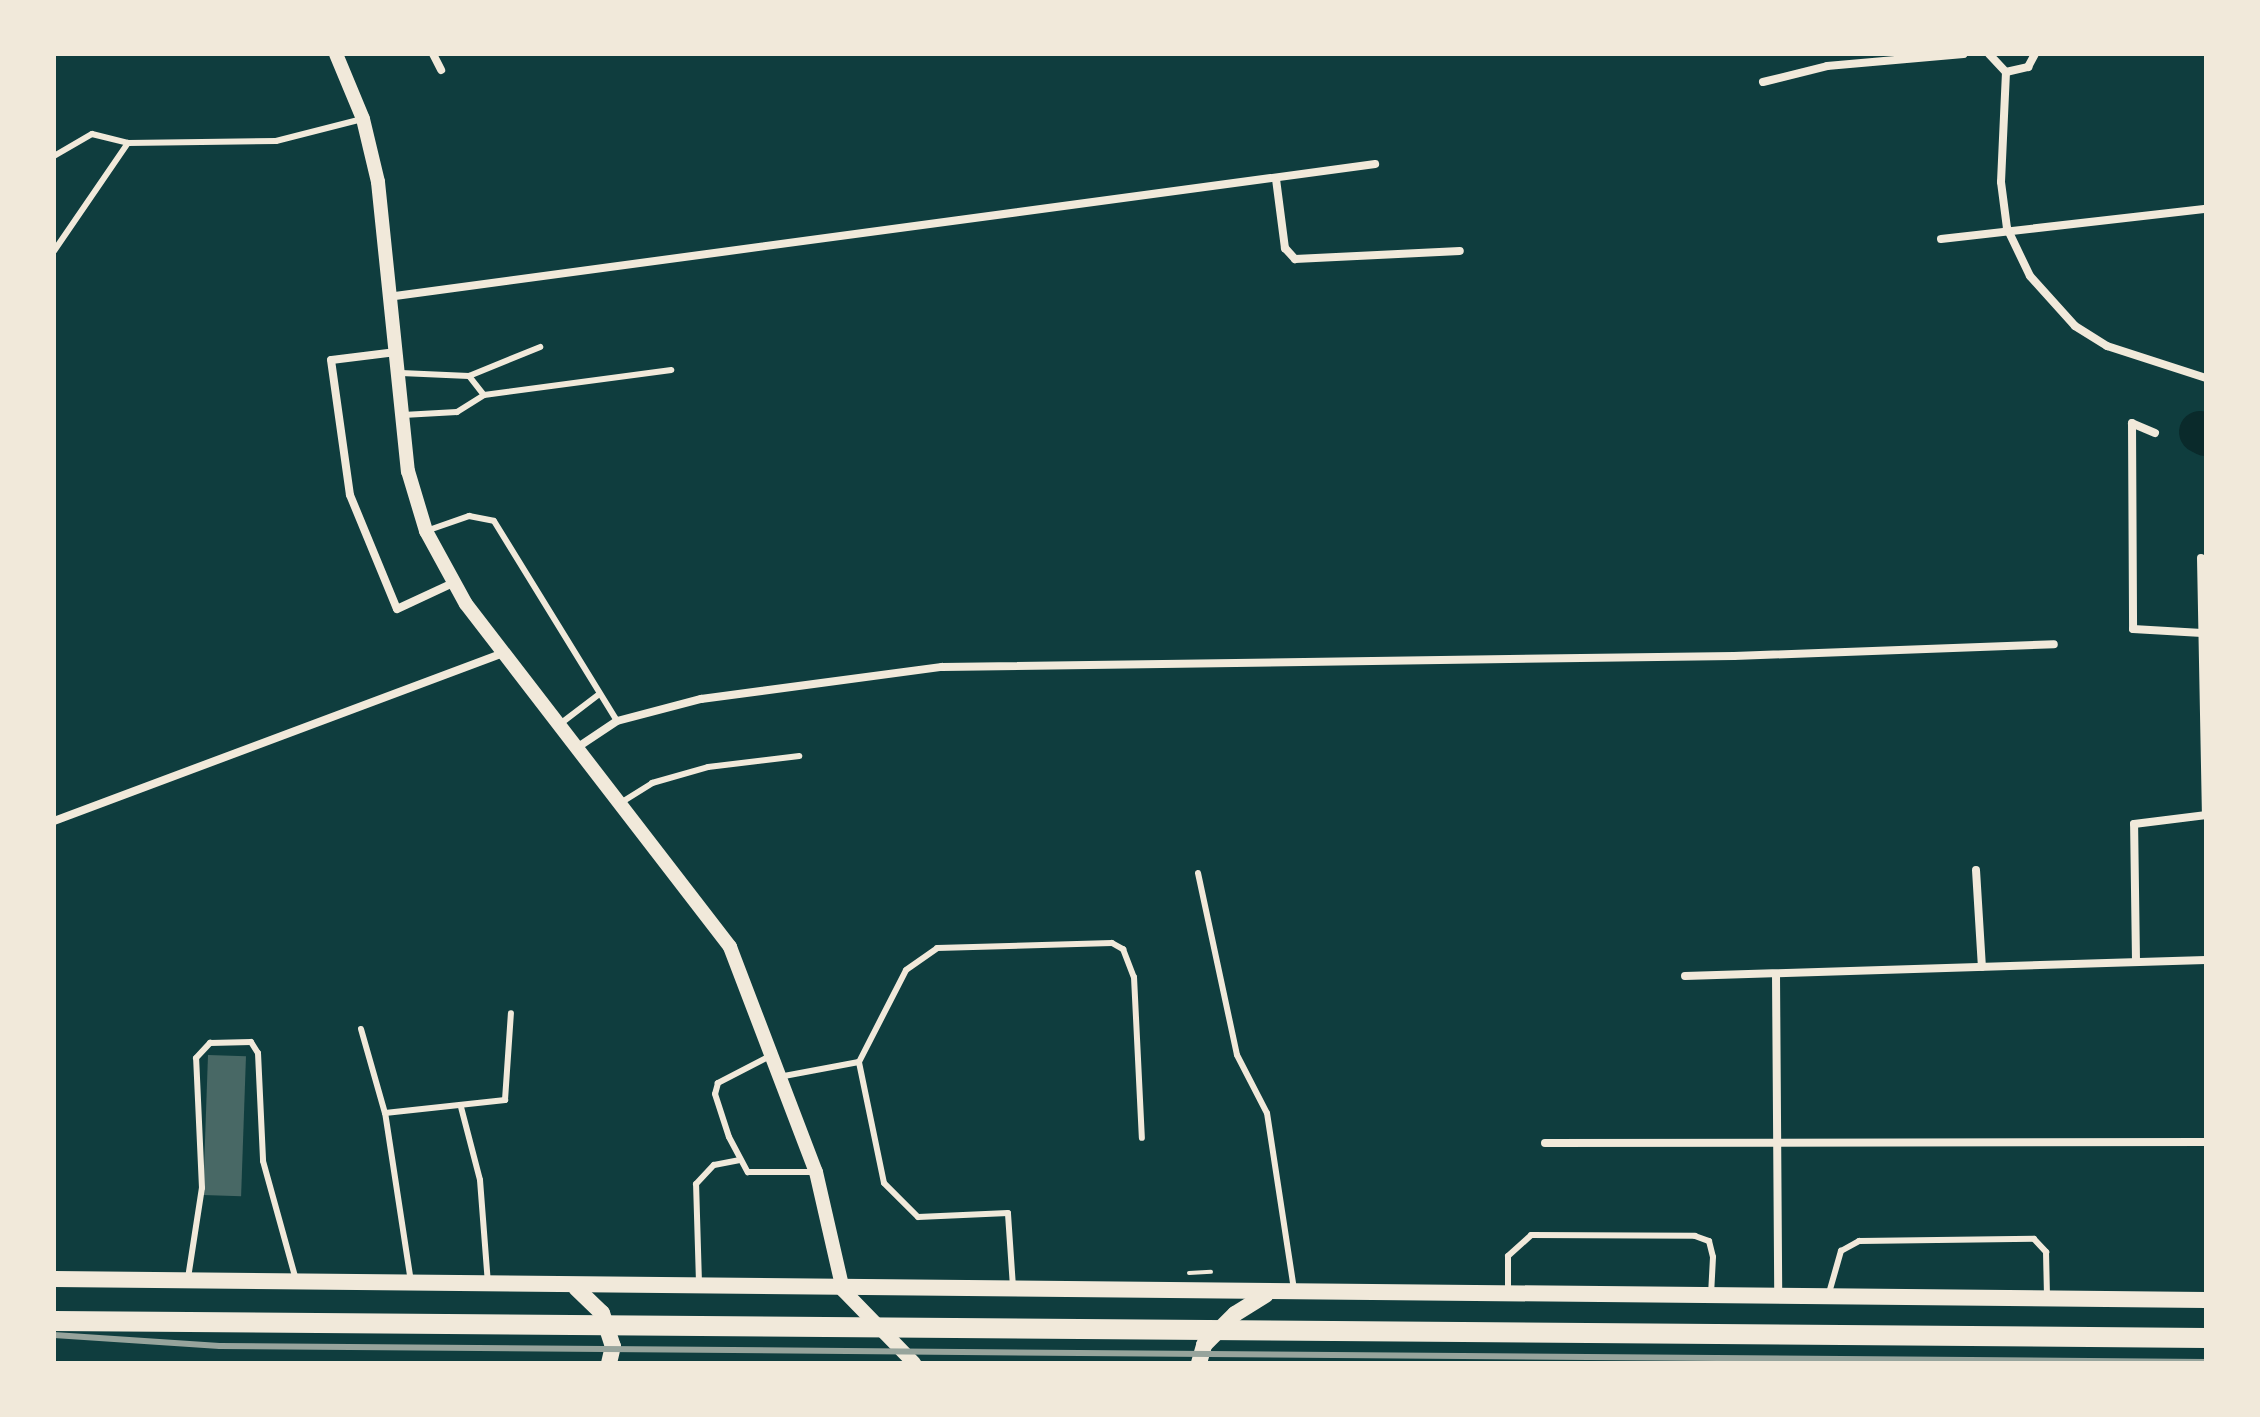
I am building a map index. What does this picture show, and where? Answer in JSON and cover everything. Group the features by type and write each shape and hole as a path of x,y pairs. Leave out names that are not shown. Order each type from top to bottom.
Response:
{"main road":[{"path":"54,1279 576,1288 2206,1300"},
{"path":"576,1288 602,1313 613,1346 609,1363"},
{"path":"1199,1363 1204,1345 1224,1324 1267,1294"},
{"path":"54,1321 2206,1338"}],"street":[{"path":"336,54 363,119 395,296 403,415 426,531 453,583 503,653 622,802 730,947 776,1053 816,1172 843,1290 914,1363"},
{"path":"433,54 441,70"},
{"path":"1763,82 1827,66 1963,54"},
{"path":"1989,54 2006,72 2001,182 2007,228 2030,276 2075,326 2143,362 2206,378"},
{"path":"2006,72 2028,67 2035,54"},
{"path":"395,296 1375,164"},
{"path":"1276,179 1285,248 1295,259 1460,251"},
{"path":"1941,239 2007,228 2206,209"},
{"path":"400,351 331,360 350,495 397,609 453,583"},
{"path":"2155,433 2132,423 2133,629 2202,633"},
{"path":"2136,961 2134,824 2206,815 2201,558"},
{"path":"578,747 617,721 701,699 942,667 1734,656 2054,644"},
{"path":"54,821 503,653"},
{"path":"1976,870 1982,967"},
{"path":"1685,976 2206,960"},
{"path":"1776,974 1778,1296"},
{"path":"1545,1143 1775,1139 2206,1142"}],"lane":[{"path":"54,156 92,134 128,143 276,141 363,119"},
{"path":"54,251 128,143"},
{"path":"401,373 469,376 540,347"},
{"path":"403,415 457,412 484,395 671,370"},
{"path":"469,376 484,395"},
{"path":"426,531 469,516 494,521 598,695 617,721"},
{"path":"560,724 598,695"},
{"path":"622,802 652,783 708,767 799,756"},
{"path":"1198,873 1237,1055 1267,1113 1295,1293"},
{"path":"1013,1291 1008,1213 918,1217 884,1183 859,1062 898,981 937,948 1112,943 1134,977 1142,1138"},
{"path":"385,1113 496,1103 510,1090 511,1013"},
{"path":"361,1029 385,1113 412,1285"},
{"path":"188,1281 202,1188 196,1058 210,1043 251,1042 258,1053 263,1161 296,1283"},
{"path":"776,1053 718,1083 715,1094 739,1160 755,1174 816,1172"},
{"path":"784,1076 859,1062"},
{"path":"461,1107 480,1180 488,1286"},
{"path":"699,1289 696,1184 714,1165 739,1160"},
{"path":"1508,1293 1508,1256 1531,1235 1695,1236 1709,1241 1713,1257 1710,1297"},
{"path":"1828,1297 1841,1251 1859,1241 2034,1239 2046,1252 2047,1298"}],"path":[{"path":"1189,1267 1209,1267"}],"building":[{"path":"208,1055 246,1056 241,1196 203,1195"}],"waterway":[{"path":"2200,432 2206,435"}],"railway":[{"path":"54,1335 220,1346 2206,1362"}]}
